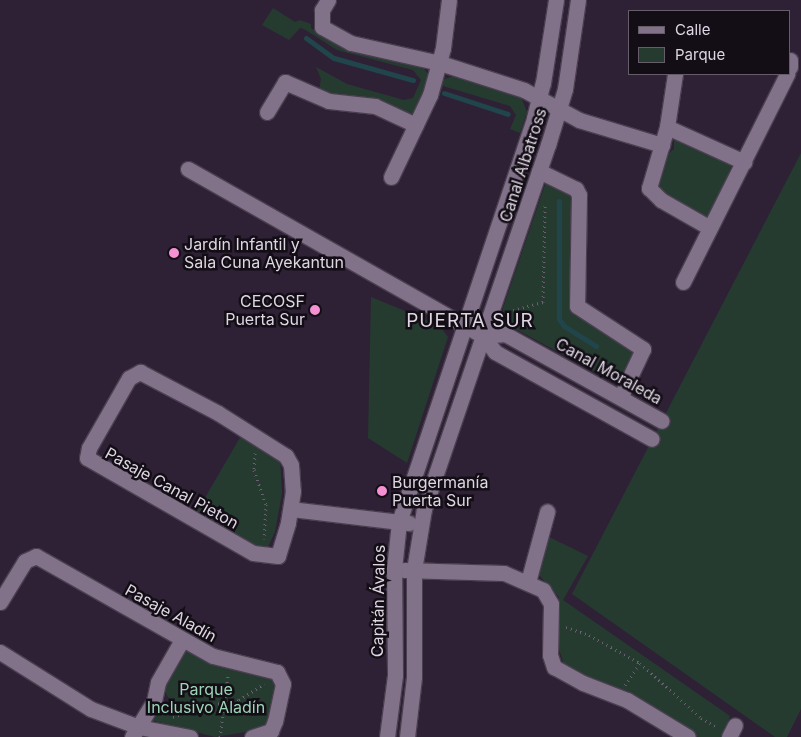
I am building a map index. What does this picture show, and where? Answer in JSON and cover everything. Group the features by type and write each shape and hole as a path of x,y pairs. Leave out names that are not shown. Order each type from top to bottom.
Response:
{"street":[{"path":"328,0 321,18 326,31 350,43 440,63 540,97 579,120 662,145"},
{"path":"391,177 416,125 440,63 449,0"},
{"name":"Canal Albatross","path":"464,325 540,97 556,0"},
{"name":"Canal Albatross","path":"484,336 559,109 578,0"},
{"path":"675,75 662,145 649,182 651,191 710,228"},
{"path":"683,282 787,75"},
{"path":"267,112 285,82 328,101 375,106 416,125"},
{"path":"666,127 744,162"},
{"name":"Canal Moraleda","path":"188,169 484,336 495,352 652,439"},
{"path":"539,171 576,189 580,194 577,306 643,349 621,396"},
{"name":"Capitán Ávalos","path":"387,737 395,675 394,569 400,522 464,325"},
{"name":"Canal Moraleda","path":"484,336 505,334 621,396 662,421"},
{"path":"407,737 414,678 414,570 421,525 432,483 484,336"},
{"name":"Pasaje Canal Pieton","path":"140,372 263,440 289,460 293,477 291,509 278,556 264,556 253,553 87,458 89,448 129,378 140,372"},
{"path":"291,509 421,525"},
{"path":"528,582 547,512"},
{"name":"Pasaje Aladín","path":"0,602 25,561 36,556 182,640 228,662 277,672"},
{"path":"394,569 493,572 528,582 548,594 551,621 550,663 554,667 582,683 617,695 688,737"},
{"path":"136,732 154,702 158,682 182,640"},
{"path":"0,652 78,703 136,732 190,737"},
{"path":"252,737 271,732 276,721 283,684 277,672"}],"path":[{"path":"513,310 543,302 545,202"},
{"path":"263,440 255,452 253,466 266,504 264,556"},
{"path":"551,621 589,635 640,663 701,718 731,732"},
{"path":"220,737 228,662"},
{"path":"617,695 640,663"},
{"path":"167,719 203,706 224,704 245,698 277,672"}],"green space":[{"path":"273,8 295,22 300,20 311,24 311,28 324,37 349,48 424,69 430,76 414,115 369,98 338,97 319,91 321,79 316,67 347,84 404,100 413,98 421,80 413,70 337,50 304,29 300,28 289,40 262,25"},
{"path":"454,76 521,97 527,112 520,133 510,129 516,115 510,106 443,86 437,102 433,101 441,80"},
{"path":"680,139 732,164 713,215 705,219 659,193 654,177 664,157 674,149 674,141"},
{"path":"801,153 801,709 787,737 775,737 572,594"},
{"path":"546,182 572,190 572,299 637,350 620,382 616,383 508,325 503,319 503,308"},
{"path":"371,297 439,325 448,337 407,463 368,438"},
{"path":"242,434 280,460 282,493 275,532 266,551 195,515"},
{"path":"545,535 588,556 563,600 730,716 722,737 696,737 659,713 565,668 559,649 559,597 538,574"},
{"name":"Parque Inclusivo Aladín","path":"189,648 267,673 277,680 268,724 252,731 215,737 151,720 151,718 167,710 169,699 163,688 183,649"}],"waterway":[{"path":"306,38 334,58 413,80"},
{"path":"444,93 508,114"},
{"path":"559,201 559,319 564,326 596,346"}],"place":[{"name":"Jardín Infantil y Sala Cuna Ayekantun","path":"174,253"},
{"name":"CECOSF Puerta Sur","path":"315,310"},
{"name":"Burgermanía Puerta Sur","path":"382,491"}],"district":[{"name":"PUERTA SUR","path":"470,321"}]}
